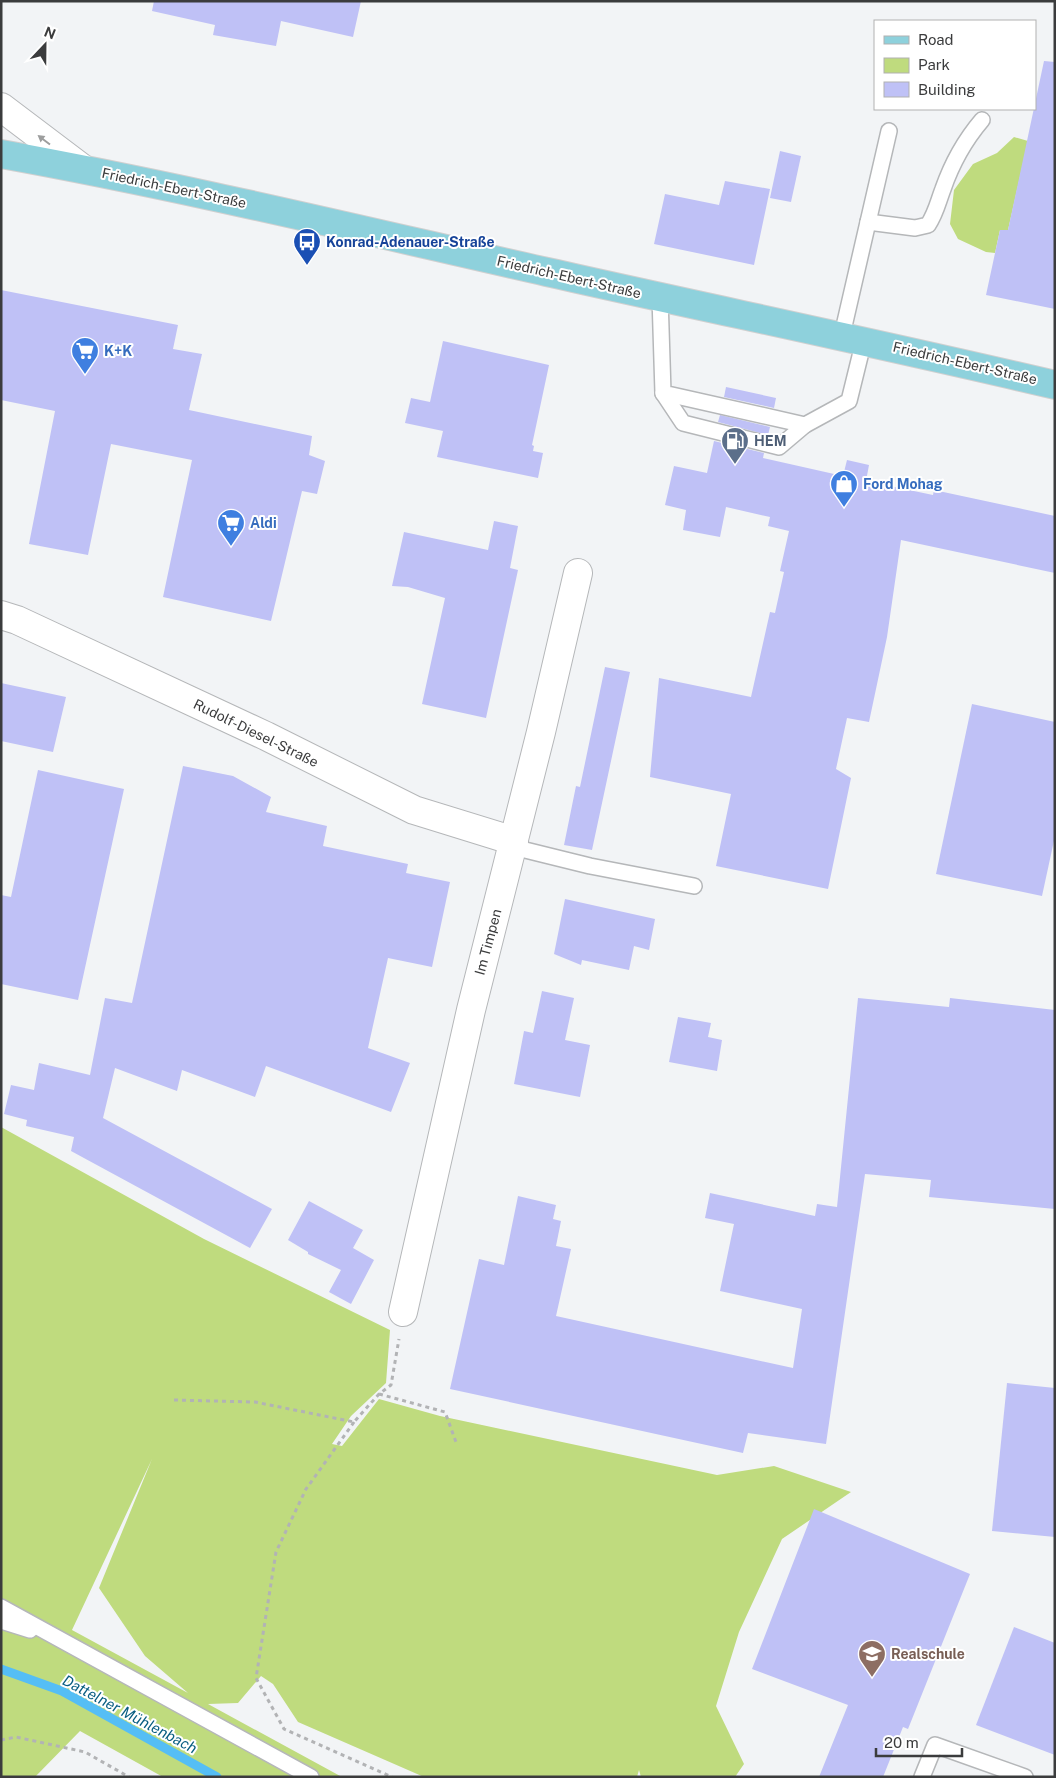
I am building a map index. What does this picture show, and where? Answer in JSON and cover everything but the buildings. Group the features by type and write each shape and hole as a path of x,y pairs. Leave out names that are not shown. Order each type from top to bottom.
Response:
{"main road":[{"name":"Friedrich-Ebert-Straße","path":"1,154 246,202 323,222 660,298 853,337 1055,385"}],"street":[{"name":"Friedrich-Ebert-Straße","path":"1,107 83,169"},
{"name":"Im Timpen","path":"403,1312 471,1010 578,573"},
{"name":"Rudolf-Diesel-Straße","path":"1,615 17,620 266,736 414,810 513,844"}],"lane":[{"path":"868,222 915,228 928,225 937,211 942,192 960,150 982,120"},
{"path":"660,298 664,393 682,423 779,447 805,425 850,401 853,337 868,222 889,131"},
{"path":"664,393 805,425"},
{"path":"513,844 590,866 694,886"},
{"path":"1,1607 311,1777"},
{"path":"1,1621 67,1642"},
{"path":"922,1777 935,1744 1025,1777"}],"path":[{"path":"392,1777 284,1729 256,1678 276,1552 306,1489 354,1422 379,1394 391,1385 403,1312"},
{"path":"379,1394 445,1412 456,1442"},
{"path":"174,1400 255,1402 354,1422"},
{"path":"1,1740 16,1737 85,1752 129,1777"}],"green space":[{"path":"1014,137 1028,141 1008,230 1000,230 995,253 986,252 958,239 950,224 954,190 973,164 997,153"},
{"path":"1,1127 204,1239 390,1330 386,1383 351,1416 332,1444 342,1446 379,1399 440,1416 717,1475 774,1466 851,1492 782,1539 739,1632 716,1706 744,1764 735,1777 641,1777 639,1770 637,1777 424,1777 298,1722 273,1684 261,1676 238,1703 208,1704 342,1777 163,1777 80,1731 35,1777 1,1777","holes":["152,1459 99,1588 145,1656 188,1693 72,1630"]}],"waterway":[{"name":"Dattelner Mühlenbach","path":"1,1669 62,1691 217,1777"}],"place":[{"name":"Konrad-Adenauer-Straße","path":"307,266"},
{"name":"K+K","path":"85,375"},
{"name":"HEM","path":"735,465"},
{"name":"Ford Mohag","path":"844,508"},
{"name":"Aldi","path":"231,547"},
{"name":"Realschule","path":"872,1678"}]}
